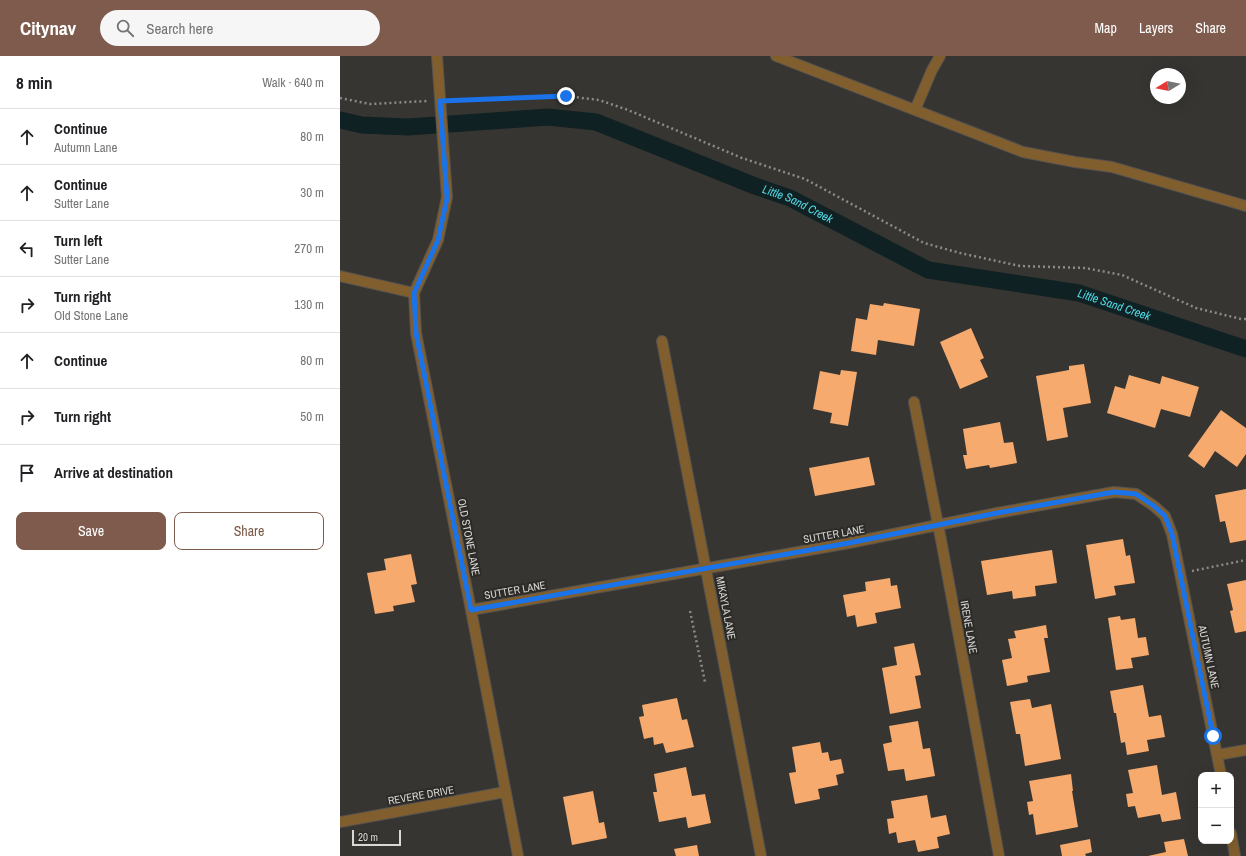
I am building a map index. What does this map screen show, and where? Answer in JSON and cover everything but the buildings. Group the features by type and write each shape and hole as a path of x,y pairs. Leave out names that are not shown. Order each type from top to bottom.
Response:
{"street":[{"path":"340,276 414,293 438,240 447,198 437,56"},
{"path":"776,56 1023,152 1075,162 1112,167 1246,206"},
{"path":"915,110 932,70 940,56"},
{"name":"OLD STONE LANE","path":"414,293 416,333 518,856"},
{"name":"MIKAYLA LANE","path":"662,341 761,856"},
{"name":"IRENE LANE","path":"914,402 1000,856"},
{"name":"SUTTER LANE","path":"471,610 849,543 997,513 1114,492 1136,494 1154,506 1165,516 1174,543"},
{"name":"AUTUMN LANE","path":"1174,543 1220,772"},
{"path":"1217,755 1246,750"},
{"name":"REVERE DRIVE","path":"340,822 506,792"},
{"path":"1233,844 1235,856"}],"path":[{"path":"340,98 370,104 566,96 598,100 628,110 742,158 805,179 924,244 960,254 1020,266 1085,268 1122,275 1196,308 1246,319"},
{"path":"1180,573 1246,560"},
{"path":"690,611 704,682"}],"waterway":[{"name":"Little Sand Creek","path":"340,120 362,125 408,127 548,117 596,122 755,186 790,198 928,270 1079,293 1246,349"}],"route":[{"path":"566,96 440,101 447,198 438,240 414,293 416,333 471,610 849,543 997,513 1114,492 1136,494 1154,506 1165,516 1172,534 1213,736"}]}
